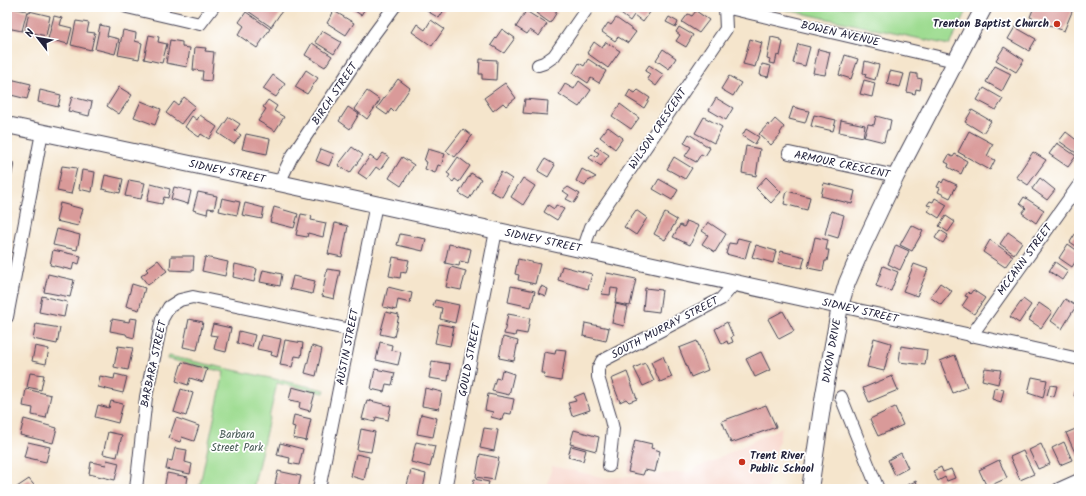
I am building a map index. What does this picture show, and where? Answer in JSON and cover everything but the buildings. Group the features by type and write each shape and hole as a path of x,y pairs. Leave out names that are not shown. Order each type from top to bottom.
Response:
{"main road":[{"name":"DIXON DRIVE","path":"810,489 824,394 840,306 846,283 896,176 984,7"},
{"name":"SIDNEY STREET","path":"7,125 840,306"}],"street":[{"path":"127,7 200,24 213,7"},
{"name":"BIRCH STREET","path":"279,183 291,158 374,34 394,7"},
{"path":"538,66 554,56 588,7"},
{"name":"BOWEN AVENUE","path":"725,7 955,61"},
{"name":"WILSON CRESCENT","path":"583,250 591,228 726,29 725,7"},
{"path":"7,317 42,132"},
{"name":"ARMOUR CRESCENT","path":"788,153 896,176"},
{"name":"MCCANN STREET","path":"971,336 1079,185"},
{"name":"AUSTIN STREET","path":"320,489 376,204"},
{"name":"GOULD STREET","path":"445,489 496,231"},
{"name":"SOUTH MURRAY STREET","path":"609,466 613,429 598,377 598,369 602,360 721,299 735,283"},
{"name":"BARBARA STREET","path":"136,489 146,397 162,319 169,307 180,300 193,298 351,330"},
{"name":"SIDNEY STREET","path":"840,306 1079,359"},
{"path":"841,397 878,489"},
{"path":"1059,489 1079,480"}],"shaded area":[{"name":"Trent River Public School","path":"782,427 767,489 547,489 552,466 606,478 689,472"}],"green space":[{"path":"773,7 969,7 949,45"},
{"name":"Barbara Street Park","path":"169,356 325,390 324,393 277,383 253,489 199,489 224,372 168,359"}],"place":[{"name":"Trenton Baptist Church","path":"1057,24"},
{"name":"Trent River Public School","path":"742,462"}]}
